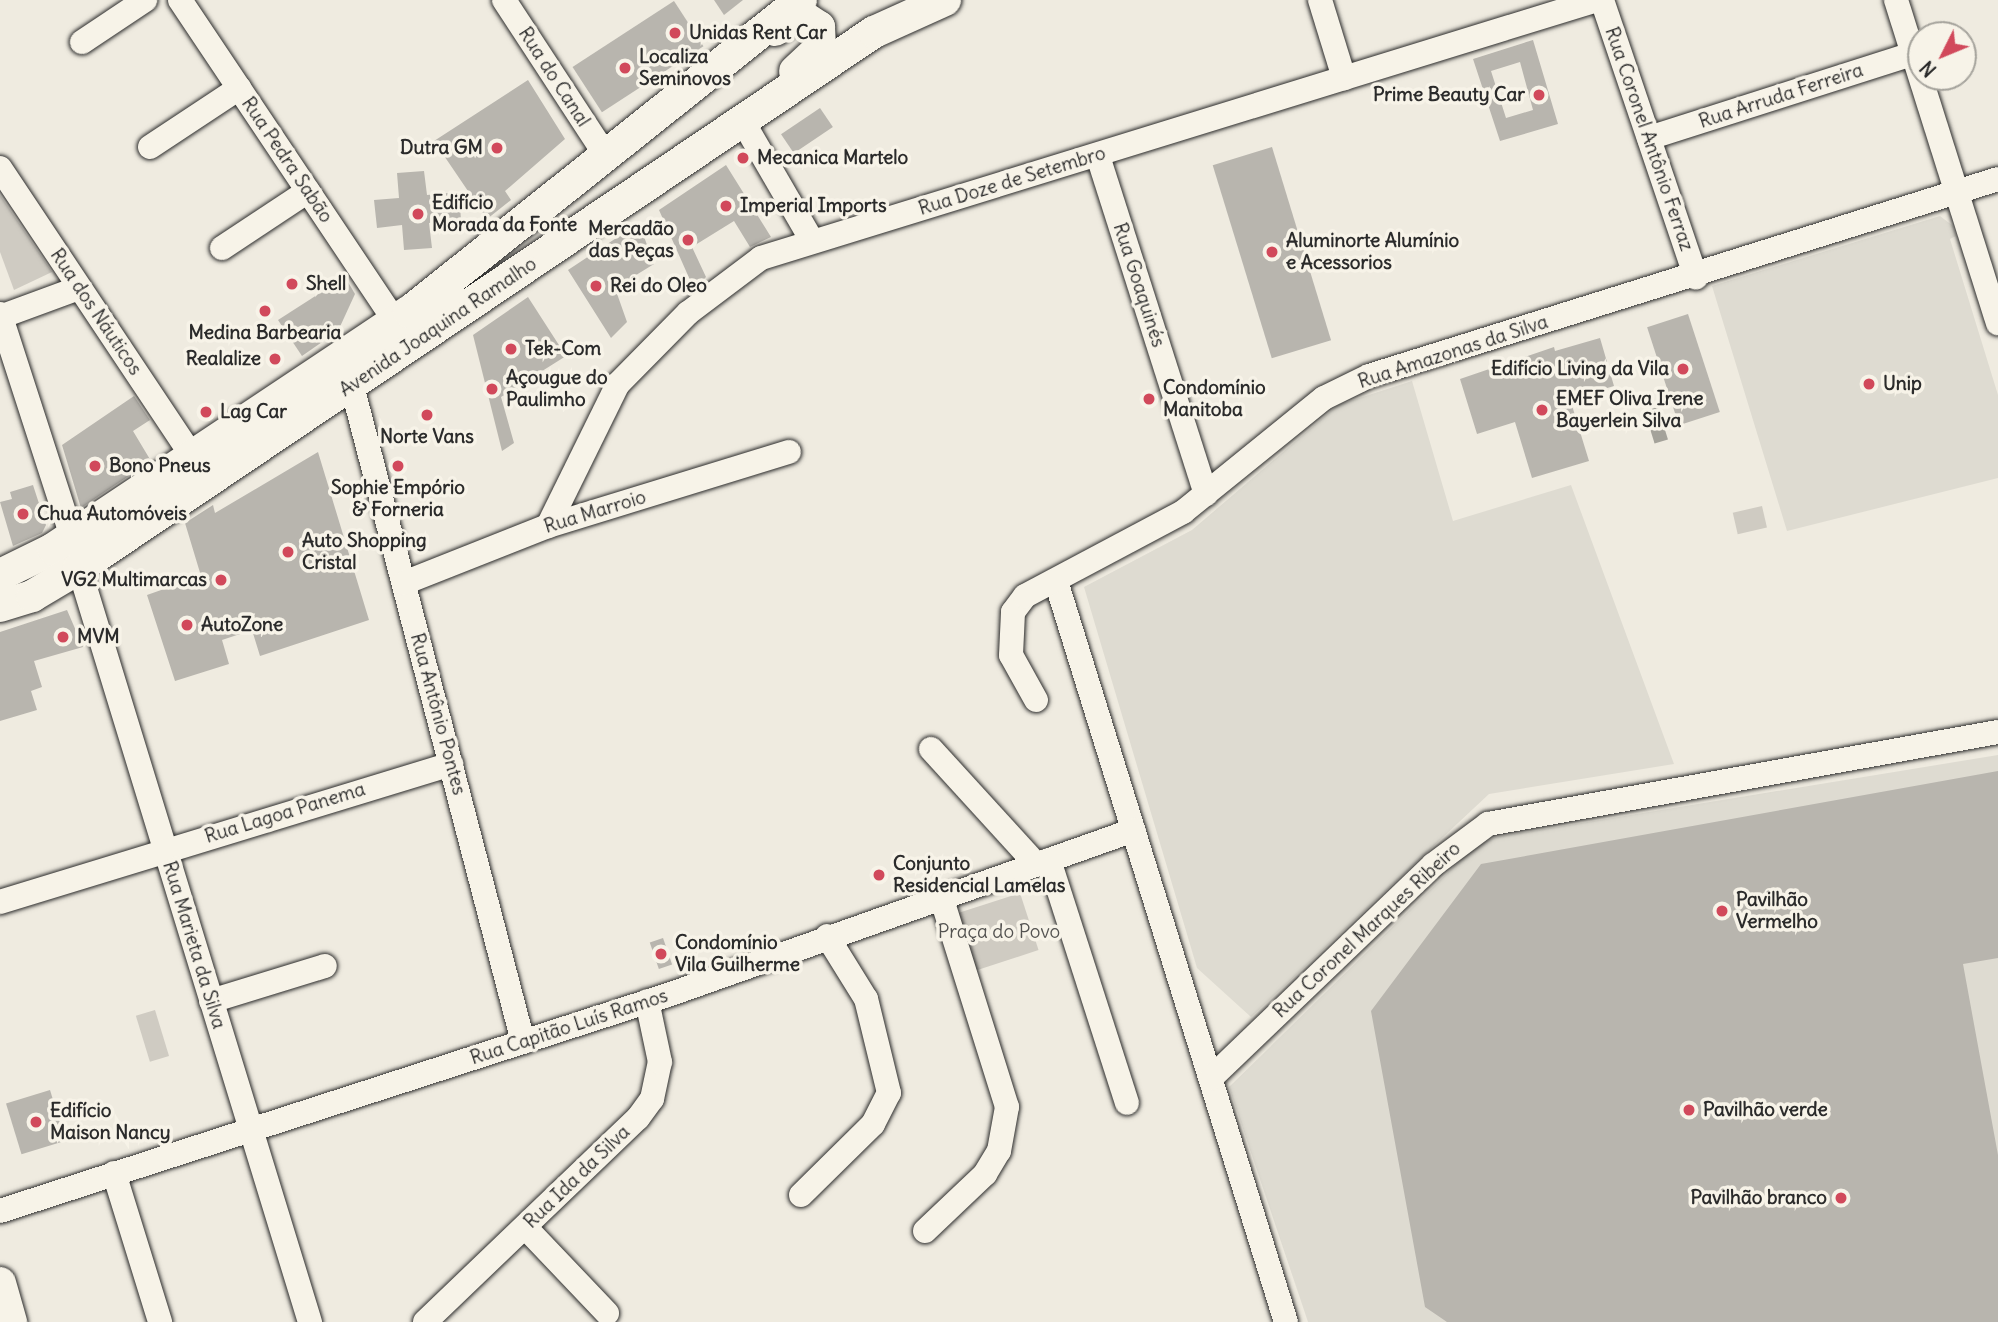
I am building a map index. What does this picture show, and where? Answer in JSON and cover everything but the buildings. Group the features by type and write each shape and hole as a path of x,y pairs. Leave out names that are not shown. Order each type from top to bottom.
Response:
{"main road":[{"name":"Avenida Joaquina Ramalho","path":"0,575 72,537 395,321 604,153 801,0"},
{"path":"883,0 935,4"},
{"name":"Avenida Joaquina Ramalho","path":"0,606 32,596 79,568 874,32 935,4"},
{"path":"752,114 768,92 812,57 822,41 815,22 799,14 774,32 760,32"},
{"path":"0,1283 12,1322"}],"street":[{"path":"82,42 145,0"},
{"name":"Rua Pedra Sabão","path":"180,0 395,321"},
{"name":"Rua do Canal","path":"503,0 604,153"},
{"path":"1320,0 1344,79"},
{"name":"Rua Doze de Setembro","path":"548,526 607,404 645,354 739,271 811,239 1098,156 1600,0"},
{"name":"Rua Coronel Antônio Ferraz","path":"1600,0 1696,277"},
{"path":"1896,0 1907,35"},
{"name":"Rua Arruda Ferreira","path":"1649,138 1907,56"},
{"path":"150,146 239,88"},
{"path":"1925,91 1998,322"},
{"path":"752,114 811,239"},
{"name":"Rua Goaquinés","path":"1098,156 1206,494"},
{"name":"Rua dos Náuticos","path":"0,168 192,456"},
{"name":"Rua Amazonas da Silva","path":"1037,701 1011,655 1009,631 1025,596 1159,527 1206,494 1281,428 1369,376 1696,277 1998,179"},
{"path":"222,248 308,191"},
{"path":"72,537 0,316 79,288"},
{"name":"Rua Antônio Pontes","path":"352,386 523,1042"},
{"name":"Rua Marroio","path":"404,583 548,526 789,452"},
{"name":"Rua Marieta da Silva","path":"79,568 310,1322"},
{"path":"1056,581 1286,1322"},
{"name":"Rua Coronel Marques Ribeiro","path":"1211,1078 1433,865 1488,824 1998,732"},
{"path":"931,749 1043,862 1127,1103"},
{"name":"Rua Lagoa Panema","path":"0,902 165,849 451,764"},
{"name":"Rua Capitão Luís Ramos","path":"0,1211 647,1001 1134,830"},
{"path":"925,1231 985,1174 999,1151 1007,1107 941,897"},
{"path":"801,1195 873,1124 889,1093 866,999 827,936"},
{"path":"211,1001 325,966"},
{"name":"Rua Ida da Silva","path":"425,1322 525,1227 652,1099 660,1062 647,1001"},
{"path":"114,1173 160,1322"},
{"path":"525,1227 607,1313"}],"shaded area":[{"name":"Unip","path":"1940,216 1953,226 1956,236 1950,239 1998,395 1998,478 1787,531 1712,286"},
{"path":"1412,381 1453,521 1571,485 1674,764 1489,794 1251,1017 1197,968 1084,587 1192,530 1338,405"},
{"path":"1658,407 1668,440 1655,444 1645,411"},
{"path":"1998,755 1998,1322 1308,1322 1229,1087 1474,847 1496,837"}],"green space":[{"path":"0,195 52,272 14,290 0,252"},
{"path":"1762,506 1767,527 1738,534 1733,513"},
{"name":"Praça do Povo","path":"1020,893 1039,950 977,970 958,913"},
{"path":"155,1010 169,1056 150,1062 136,1016"}],"place":[{"name":"Unidas Rent Car","path":"675,33"},
{"name":"Localiza Seminovos","path":"625,68"},
{"name":"Prime Beauty Car","path":"1539,95"},
{"name":"Dutra GM","path":"497,148"},
{"name":"Mecanica Martelo","path":"743,158"},
{"name":"Imperial Imports","path":"726,206"},
{"name":"Edifício Morada da Fonte","path":"418,214"},
{"name":"Mercadão das Peças","path":"688,240"},
{"name":"Aluminorte Alumínio e Acessorios","path":"1272,252"},
{"name":"Shell","path":"292,284"},
{"name":"Rei do Oleo","path":"596,286"},
{"name":"Medina Barbearia","path":"265,311"},
{"name":"Tek-Com","path":"511,349"},
{"name":"Realalize","path":"275,359"},
{"name":"Edifício Living da Vila","path":"1683,369"},
{"name":"Unip","path":"1869,384"},
{"name":"Açougue do Paulimho","path":"492,389"},
{"name":"Condomínio Manitoba","path":"1149,399"},
{"name":"EMEF Oliva Irene Bayerlein Silva","path":"1542,410"},
{"name":"Lag Car","path":"206,412"},
{"name":"Norte Vans","path":"427,415"},
{"name":"Bono Pneus","path":"95,466"},
{"name":"Sophie Empório & Forneria","path":"398,466"},
{"name":"Chua Automóveis","path":"23,514"},
{"name":"Auto Shopping Cristal","path":"288,552"},
{"name":"VG2 Multimarcas","path":"221,580"},
{"name":"AutoZone","path":"187,625"},
{"name":"MVM","path":"63,637"},
{"name":"Conjunto Residencial Lamelas","path":"879,875"},
{"name":"Pavilhão Vermelho","path":"1722,911"},
{"name":"Condomínio Vila Guilherme","path":"661,954"},
{"name":"Pavilhão verde","path":"1689,1110"},
{"name":"Edifício Maison Nancy","path":"36,1122"},
{"name":"Pavilhão branco","path":"1841,1198"}]}
